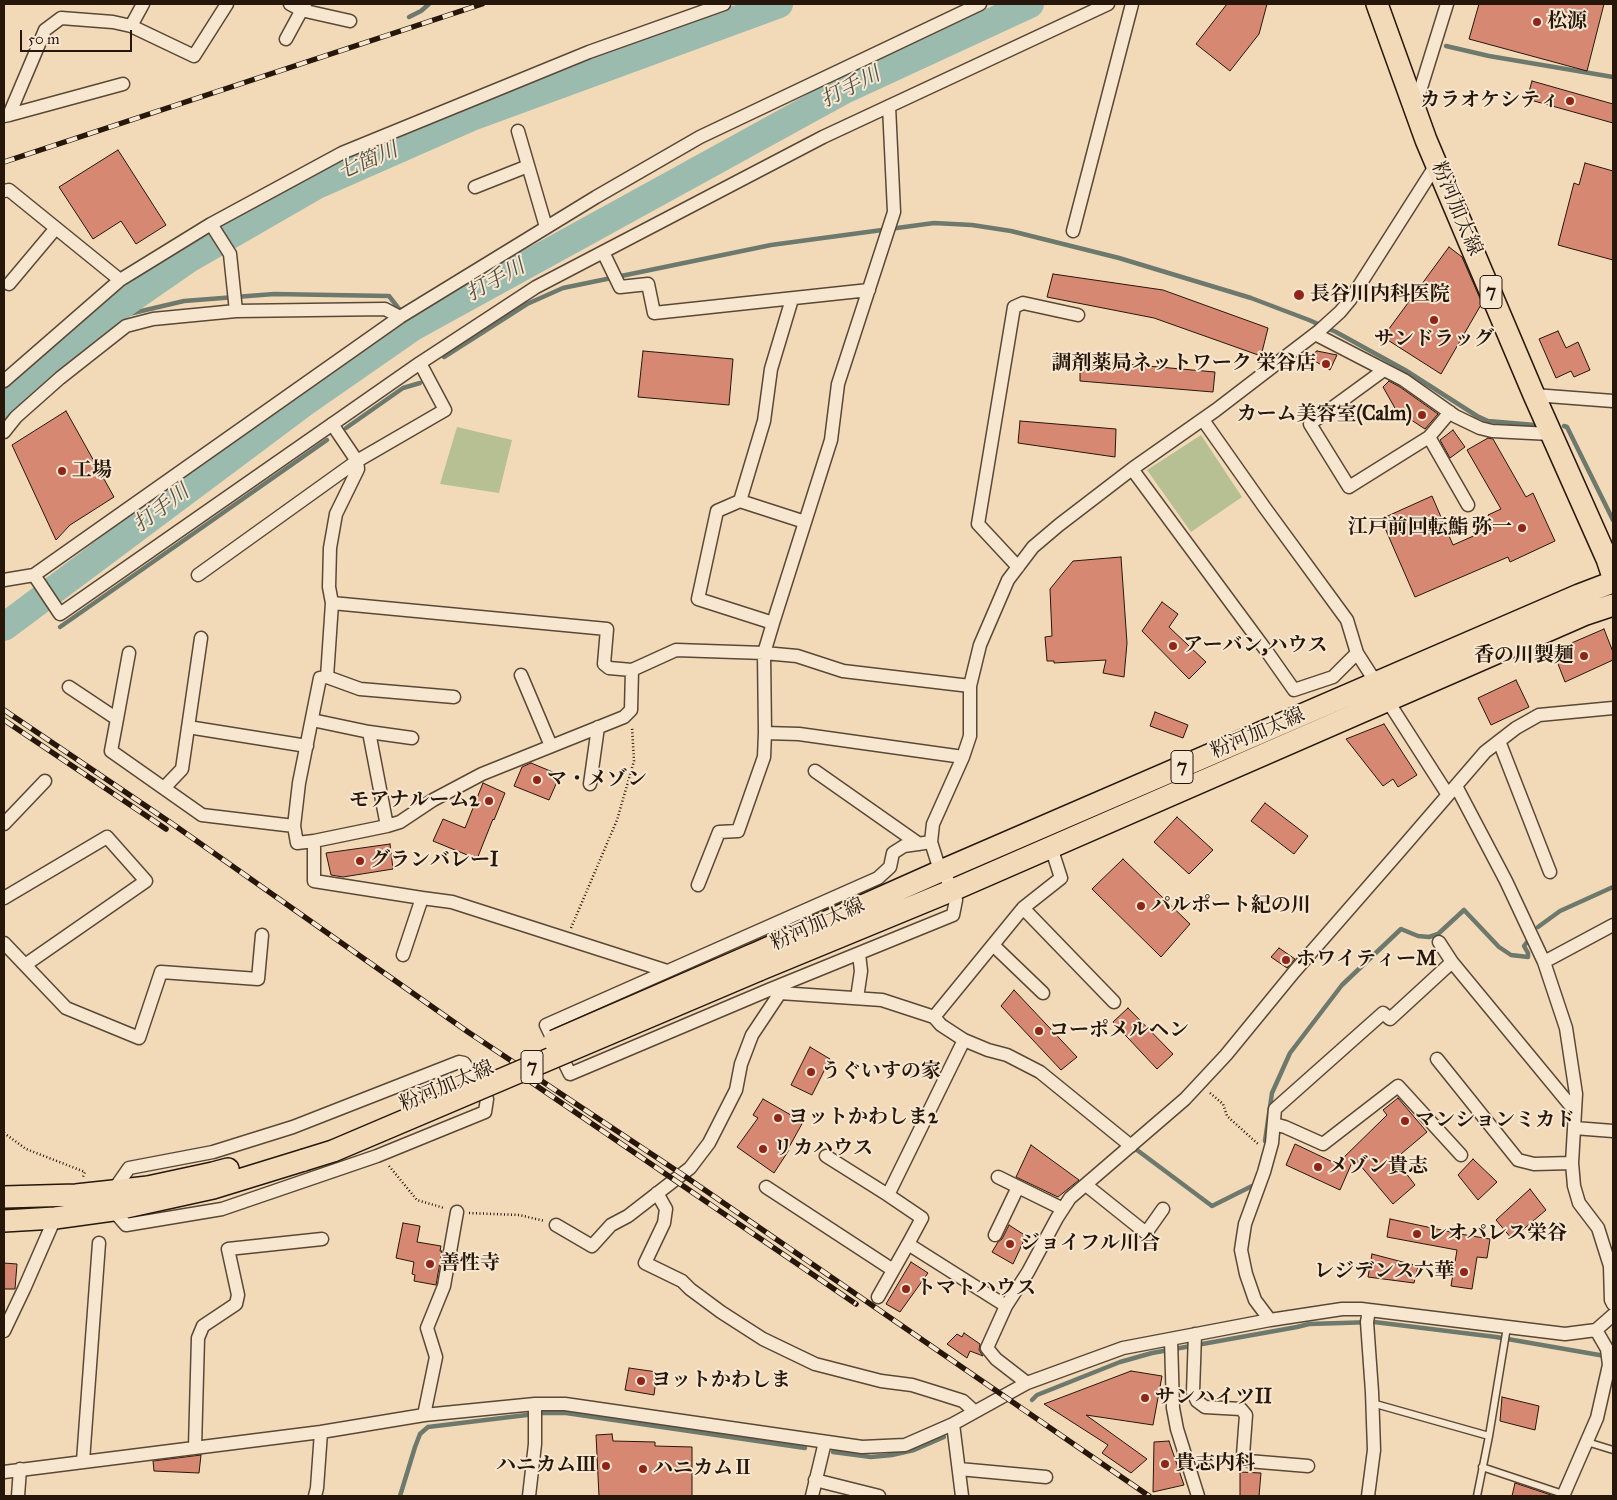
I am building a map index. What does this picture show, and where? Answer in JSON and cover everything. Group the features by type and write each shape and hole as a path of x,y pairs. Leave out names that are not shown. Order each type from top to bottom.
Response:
{"main road":[{"name":"粉河加太線","path":"1376,4 1436,165 1534,395 1603,550 1613,578"},
{"name":"粉河加太線","path":"4,1221 55,1218 113,1201 213,1188 302,1154 333,1151 756,962 943,870 1613,582"},
{"name":"粉河加太線","path":"756,962 953,890 1586,614 1613,605"},
{"name":"粉河加太線","path":"4,1197 76,1195 113,1201"}],"street":[{"path":"131,26 143,4"},
{"path":"6,116 45,30 61,18 113,22 131,26 194,56 226,4"},
{"path":"290,4 350,21"},
{"path":"4,381 120,280 210,224 342,153 589,52 724,4"},
{"path":"4,580 34,575 400,317 546,227 700,136 980,4"},
{"path":"34,575 60,614 420,362 536,288 823,137 1108,4"},
{"path":"1073,231 1132,4"},
{"path":"1414,109 1447,4"},
{"path":"286,39 303,7"},
{"path":"6,116 123,84"},
{"path":"698,885 719,832 738,831 764,757 764,653 832,440 838,384 894,212 888,106"},
{"path":"518,131 546,227"},
{"path":"925,843 963,757 970,736 970,686 980,645 1008,580 1018,566 1033,547 1132,469 1203,420 1320,330 1340,312 1350,300 1436,165"},
{"path":"475,187 528,166"},
{"path":"4,191 9,190 120,280"},
{"path":"210,224 230,254 236,311"},
{"path":"10,284 56,228"},
{"path":"603,252 620,287 648,284 654,313 869,290"},
{"path":"740,501 764,421 771,369 792,298"},
{"path":"1018,566 978,524 1014,307 1023,303 1078,315"},
{"path":"4,432 16,417 60,378 126,326 153,319 236,311 385,309 400,317"},
{"path":"1320,330 1384,370 1404,380 1450,412 1480,428 1492,431 1551,434"},
{"path":"198,575 357,461 446,410 420,362"},
{"path":"1384,370 1310,424 1349,487 1429,437 1450,412"},
{"path":"1534,395 1613,401"},
{"path":"1203,420 1347,620 1357,653 1387,701 1452,791 1506,881 1544,962 1566,1028 1576,1094 1572,1163 1574,1186 1579,1203 1598,1228 1606,1251 1610,1266 1613,1304"},
{"path":"327,677 332,603 329,587 330,548 336,514 358,469 357,461 332,424"},
{"path":"1429,437 1468,505"},
{"path":"1132,469 1294,690 1333,677 1357,653"},
{"path":"773,623 698,599 716,511 740,501 805,522"},
{"path":"332,603 607,629 604,664 609,668 632,670 676,650 764,653 797,656 843,671 970,686"},
{"path":"164,788 182,769 201,638"},
{"path":"129,653 111,751 202,815 294,826"},
{"path":"454,697 360,688 327,677 320,678 299,783 294,826 297,843 400,822 433,800 482,774 624,717 632,710 632,670"},
{"path":"521,676 551,746"},
{"path":"69,687 117,718"},
{"path":"1027,1383 996,1359 987,1348 1006,1306 1028,1272 1070,1198 1185,1100 1199,1085 1294,972 1485,752 1516,728 1539,715 1613,708"},
{"path":"312,720 369,732 412,738"},
{"path":"590,784 598,727"},
{"path":"188,728 307,746"},
{"path":"369,732 387,826"},
{"path":"765,733 799,734 963,757"},
{"path":"1499,741 1550,872"},
{"path":"815,770 925,843 943,870 953,890 956,900 953,915 775,991 570,1074 546,1024 878,878 890,868 893,853 904,846 925,843"},
{"path":"4,824 45,780"},
{"path":"4,898 107,837 146,881 25,964"},
{"path":"314,841 314,881 452,902 667,971"},
{"path":"934,1017 1023,908 1061,878 1051,847"},
{"path":"402,955 422,898"},
{"path":"1023,908 1114,1002"},
{"path":"1544,962 1613,925"},
{"path":"4,943 66,1008 139,1038 162,972 258,979 262,935"},
{"path":"1439,942 1452,962 1574,1111"},
{"path":"992,945 1043,993"},
{"path":"857,998 861,971 859,954"},
{"path":"1270,1320 1255,1300 1246,1274 1241,1250 1245,1224 1269,1154 1275,1109 1383,1012 1390,1019 1452,962"},
{"path":"775,991 882,1000 934,1017 941,1025 964,1040 988,1050 1007,1055 1040,1072 1131,1146"},
{"path":"556,1225 592,1246 612,1225 628,1216 690,1168 709,1143 736,1090 741,1064 752,1035 775,991"},
{"path":"888,1195 964,1040"},
{"path":"1438,1059 1518,1160 1534,1164 1572,1163"},
{"path":"459,1062 464,1063 487,1099 485,1112 377,1156 222,1209 126,1225 113,1201 129,1168 213,1152 293,1128 459,1062"},
{"path":"1274,1124 1323,1144 1398,1086 1461,1156"},
{"path":"1574,1128 1613,1131"},
{"path":"826,1156 922,1218 878,1297"},
{"path":"998,1177 1063,1209"},
{"path":"1086,1185 1146,1234 1163,1209"},
{"path":"766,1187 894,1270"},
{"path":"995,1235 1018,1187"},
{"path":"657,1193 666,1209 664,1223 645,1263 682,1281 720,1312 763,1339 815,1364 881,1381 912,1385 963,1401 974,1411"},
{"path":"424,1415 436,1357 427,1328 444,1286 457,1212"},
{"path":"4,1331 55,1218"},
{"path":"195,1447 198,1338 204,1326 236,1304 238,1295 228,1248 322,1240"},
{"path":"83,1461 99,1243"},
{"path":"908,1244 1006,1306"},
{"path":"4,1472 321,1432 424,1415 535,1410 565,1404 862,1447 905,1445 953,1424 1027,1383 1123,1348 1195,1338 1270,1320 1342,1309 1368,1320 1505,1337 1565,1334 1596,1330 1613,1315"},
{"path":"1368,1320 1374,1450 1368,1496"},
{"path":"1563,1495 1597,1418 1610,1362 1607,1349 1596,1330"},
{"path":"1195,1338 1193,1392 1198,1401 1205,1407 1241,1409 1246,1415 1243,1456 1248,1461 1308,1466"},
{"path":"1172,1342 1173,1408 1177,1429 1198,1496"},
{"path":"529,1496 535,1444 535,1410"},
{"path":"953,1424 962,1496"},
{"path":"315,1496 321,1432"},
{"path":"812,1496 825,1442"},
{"path":"18,1496 20,1469"},
{"path":"959,1469 1046,1477"},
{"path":"815,1480 879,1496"}],"lane":[{"path":"1477,1496 1505,1337"},
{"path":"1372,1403 1489,1436"},
{"path":"1587,1442 1613,1450"},
{"path":"1482,1467 1563,1495"}],"path":[{"path":"566,938 617,820 634,761 632,710"},
{"path":"1199,1085 1224,1104 1227,1116 1269,1154"},
{"path":"4,1133 26,1149 85,1172 76,1195"},
{"path":"377,1156 392,1169 417,1200 457,1212 519,1215 556,1225"}],"green space":[{"path":"457,427 512,440 499,493 440,484"},
{"path":"1201,435 1242,497 1191,532 1147,470"}],"building":[{"path":"1227,4 1267,4 1259,34 1230,71 1196,44"},
{"name":"松源","path":"1479,4 1604,4 1587,71 1469,39"},
{"name":"カラオケシティ","path":"1532,81 1613,104 1613,123 1527,99"},
{"path":"118,150 166,225 136,244 121,221 93,239 59,187"},
{"path":"1585,163 1613,171 1613,260 1558,245 1574,183 1579,185"},
{"name":"サンドラッグ","path":"1449,247 1462,257 1482,303 1441,374 1383,337"},
{"path":"1053,274 1163,290 1268,328 1261,356 1154,318 1047,297"},
{"path":"1558,331 1566,348 1578,342 1590,370 1574,377 1571,371 1556,378 1539,339"},
{"path":"643,351 733,359 729,405 638,397"},
{"name":"調剤薬局ネットワーク 栄谷店","path":"1317,351 1337,355 1330,370 1308,357"},
{"path":"1080,360 1215,372 1213,392 1080,381"},
{"path":"1389,381 1438,414 1425,429 1396,410 1383,387"},
{"name":"工場","path":"66,411 114,497 70,525 56,540 12,445"},
{"path":"1020,421 1116,429 1115,457 1018,443"},
{"path":"1453,430 1465,447 1450,458 1440,440"},
{"path":"1488,438 1493,439 1526,497 1533,493 1555,541 1510,562 1508,557 1415,597 1381,519 1432,496 1453,545 1494,527 1488,515 1501,509 1467,450"},
{"path":"1121,557 1127,643 1124,677 1103,673 1106,660 1054,663 1054,661 1047,661 1045,637 1052,636 1050,589 1073,561"},
{"name":"アーバン,ハウス","path":"1162,602 1178,614 1169,627 1206,662 1189,679 1142,631"},
{"name":"香の川製麺","path":"1604,629 1613,652 1613,660 1565,682 1553,651"},
{"path":"1516,680 1529,707 1491,725 1478,698"},
{"path":"1155,712 1188,725 1183,738 1150,726"},
{"path":"1384,724 1417,775 1398,787 1393,779 1383,786 1346,739"},
{"name":"マ・メゾン","path":"531,763 560,775 549,800 514,786 522,767"},
{"path":"483,783 505,793 477,859 433,841 443,819 465,828"},
{"path":"1265,803 1308,836 1294,854 1251,821"},
{"path":"1177,817 1213,850 1189,874 1154,842"},
{"name":"グランバレーI","path":"390,844 393,869 343,877 331,875 326,853"},
{"name":"パルポート紀の川","path":"1123,859 1190,924 1161,957 1092,889"},
{"name":"ホワイティーM","path":"1279,948 1295,959 1287,968 1271,957"},
{"name":"コーポメルヘン","path":"1014,990 1077,1057 1061,1070 1001,1006"},
{"path":"1128,1008 1173,1054 1157,1069 1113,1022"},
{"name":"うぐいすの家","path":"810,1047 830,1059 812,1095 791,1085"},
{"path":"1398,1098 1427,1132 1395,1159 1415,1185 1393,1204 1354,1158 1340,1190 1286,1165 1295,1144 1337,1164 1387,1115 1383,1110"},
{"path":"763,1099 803,1122 789,1150 774,1173 737,1147 758,1118 753,1115"},
{"path":"1031,1145 1079,1180 1058,1197 1016,1177"},
{"path":"1473,1159 1497,1182 1478,1200 1458,1175"},
{"path":"1530,1189 1546,1210 1512,1239 1496,1220"},
{"path":"1390,1219 1490,1239 1487,1258 1477,1257 1472,1289 1451,1286 1457,1250 1387,1237"},
{"path":"403,1223 420,1226 417,1242 441,1246 440,1251 442,1251 436,1285 414,1281 415,1275 412,1274 414,1262 396,1258"},
{"name":"ジョイフル川合","path":"1009,1225 1026,1236 1013,1264 992,1252 1002,1239"},
{"path":"1372,1254 1418,1266 1414,1283 1368,1277"},
{"name":"トマトハウス","path":"911,1262 928,1273 900,1312 886,1304"},
{"path":"4,1263 17,1264 15,1289 4,1289"},
{"path":"964,1333 980,1344 979,1350 983,1356 970,1351 967,1358 947,1344 957,1334 962,1337"},
{"name":"ヨットかわしま","path":"629,1368 657,1372 654,1395 625,1390"},
{"path":"1131,1371 1162,1376 1153,1425 1086,1415 1147,1459 1131,1473 1102,1453 1108,1445 1044,1404"},
{"path":"1502,1397 1539,1406 1535,1430 1500,1421"},
{"path":"612,1434 613,1441 655,1442 655,1446 692,1447 692,1496 599,1496 596,1435"},
{"name":"貴志内科","path":"1169,1441 1184,1485 1153,1492 1154,1442"},
{"path":"201,1455 199,1473 154,1471 153,1461"},
{"path":"1240,1472 1261,1473 1259,1496 1240,1496"},
{"path":"1515,1483 1554,1496 1512,1496"}],"waterway":[{"path":"409,17 421,11 429,4"},
{"name":"七箇川","path":"4,406 99,321 190,258 315,186 474,116 779,4"},
{"name":"打手川","path":"4,627 305,402 413,327 844,90 1030,4"},
{"path":"1446,46 1489,56 1613,77"},
{"path":"444,357 527,304 563,288 771,245 934,223 972,225 1011,231 1119,258 1251,298 1336,332 1405,370 1488,421 1535,425"},
{"path":"99,321 184,301 274,294 389,296 413,327"},
{"path":"346,428 403,388 420,383"},
{"path":"1564,426 1567,427 1613,520"},
{"path":"60,627 327,440"},
{"path":"1538,927 1560,911 1613,887"},
{"path":"1265,1141 1272,1093 1290,1053 1342,985 1401,929 1418,936 1429,937 1438,934 1464,910 1499,947 1511,955 1528,957 1524,946 1527,942"},
{"path":"1137,1150 1212,1206 1252,1186"},
{"path":"1032,1400 1037,1395 1120,1362 1152,1353 1309,1324 1374,1322 1496,1337 1605,1356"},
{"path":"400,1496 420,1434 428,1427 543,1413 566,1413 805,1448"},
{"path":"833,1452 871,1457 892,1455 914,1450 944,1437"}],"railway":[{"path":"4,162 482,4"},
{"path":"4,710 174,825 468,1032 683,1175 1149,1496"},
{"path":"4,720 166,829"},
{"path":"509,1067 856,1304"}],"place":[{"name":"松源","path":"1537,22"},
{"name":"カラオケシティ","path":"1570,101"},
{"name":"長谷川内科医院","path":"1299,295"},
{"name":"サンドラッグ","path":"1434,320"},
{"name":"調剤薬局ネットワーク 栄谷店","path":"1326,364"},
{"name":"カーム美容室(Calm)","path":"1422,415"},
{"name":"工場","path":"62,471"},
{"name":"江戸前回転鮨 弥一","path":"1522,528"},
{"name":"アーバン,ハウス","path":"1173,646"},
{"name":"香の川製麺","path":"1584,656"},
{"name":"マ・メゾン","path":"537,780"},
{"name":"モアナルーム2","path":"489,801"},
{"name":"グランバレーI","path":"360,861"},
{"name":"パルポート紀の川","path":"1141,906"},
{"name":"ホワイティーM","path":"1286,960"},
{"name":"コーポメルヘン","path":"1039,1031"},
{"name":"うぐいすの家","path":"811,1072"},
{"name":"ヨットかわしま2","path":"778,1118"},
{"name":"マンションミカド","path":"1405,1121"},
{"name":"リカハウス","path":"763,1149"},
{"name":"メゾン貴志","path":"1318,1167"},
{"name":"レオパレス栄谷","path":"1417,1234"},
{"name":"ジョイフル川合","path":"1010,1244"},
{"name":"善性寺","path":"430,1264"},
{"name":"レジデンス六華","path":"1464,1272"},
{"name":"トマトハウス","path":"906,1289"},
{"name":"ヨットかわしま","path":"641,1381"},
{"name":"サンハイツII","path":"1145,1398"},
{"name":"貴志内科","path":"1165,1464"},
{"name":"ハニカムⅢ","path":"606,1466"},
{"name":"ハニカムⅡ","path":"643,1469"}]}
